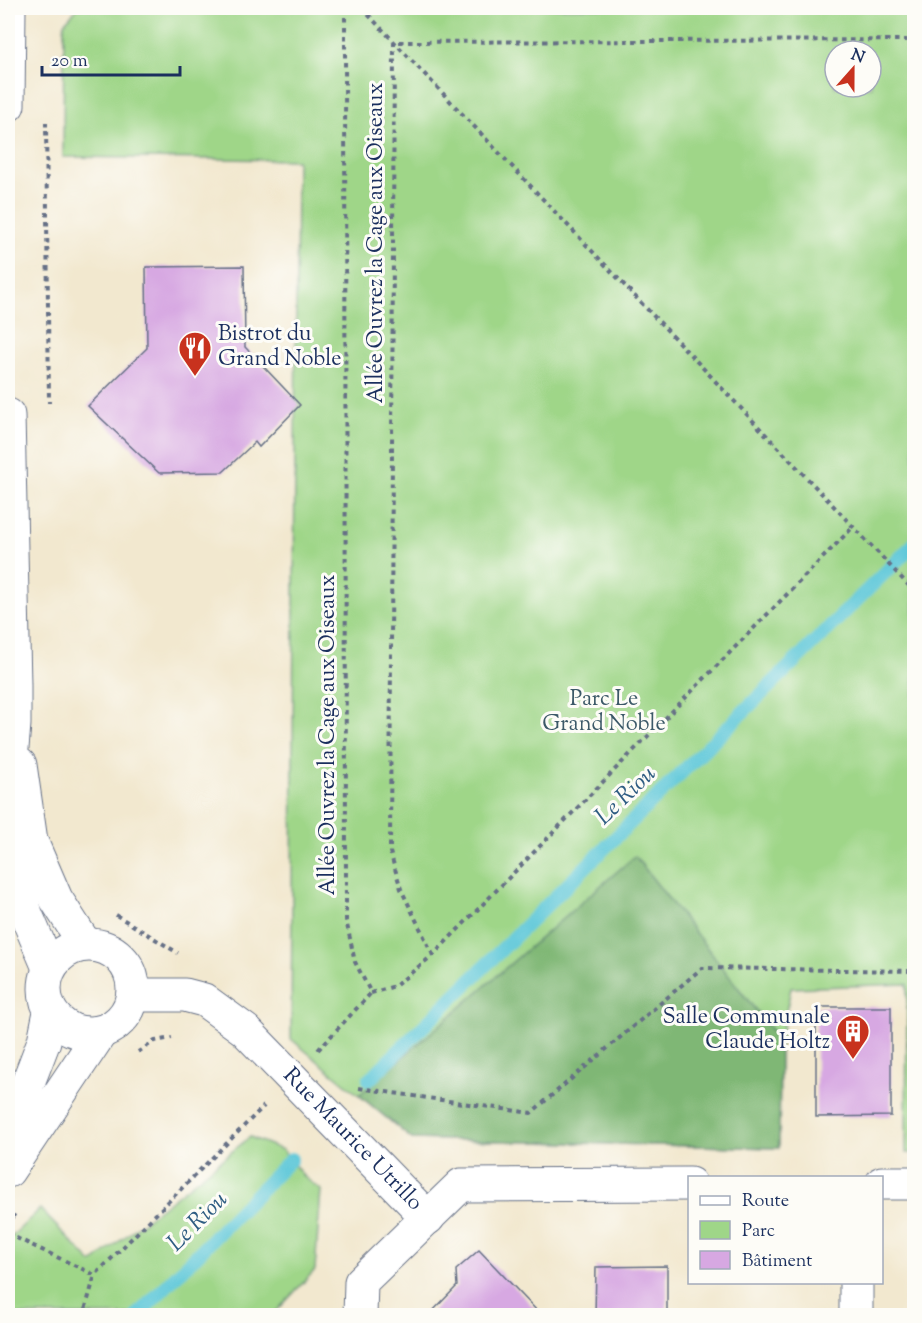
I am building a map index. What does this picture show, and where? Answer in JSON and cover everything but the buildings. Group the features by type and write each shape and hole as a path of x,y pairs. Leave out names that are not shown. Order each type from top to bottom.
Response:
{"street":[{"path":"8,105 9,8"},
{"path":"8,415 14,724 8,797"},
{"path":"14,724 31,841 56,899 85,944"},
{"path":"8,846 26,914 49,968"},
{"path":"8,1171 100,1032 116,1024 128,1012 133,995 132,979 126,964 115,953 101,946 85,944 64,952 49,968 44,983 44,998 50,1012 60,1023 72,1030 100,1032"},
{"name":"Rue Maurice Utrillo","path":"133,995 185,995 204,1000 245,1029 428,1218 461,1185 688,1184"},
{"path":"8,1135 44,1041 50,1012"},
{"path":"883,1183 915,1183"},
{"path":"360,1316 361,1282 428,1218"},
{"path":"856,1284 856,1316"}],"path":[{"name":"Allée Ouvrez la Cage aux Oiseaux","path":"345,8 346,920 355,963 371,993"},
{"path":"362,8 913,589"},
{"path":"394,42 915,40"},
{"name":"Allée Ouvrez la Cage aux Oiseaux","path":"394,42 390,852 401,889 434,955"},
{"path":"46,114 45,196 49,409"},
{"path":"324,1044 371,993 395,986 434,955 854,527"},
{"path":"110,911 181,955 188,1036 155,1041 136,1053"},
{"path":"81,1316 85,1310 95,1275 292,1079 531,1113 702,968 915,971"},
{"path":"8,1226 22,1201"},
{"path":"8,1234 95,1275"}],"green space":[{"name":"Parc Le Grand Noble","path":"78,8 914,8 914,1153 906,1153 907,984 791,988 780,1041 779,1148 412,1139 291,1039 297,160 63,157 64,23"},
{"path":"635,856 780,1041 779,1148 412,1139 359,1095"},
{"path":"250,1137 283,1150 303,1176 321,1190 315,1270 273,1315 8,1315 8,1240 40,1209 92,1263"}],"waterway":[{"name":"Le Riou","path":"369,1080 914,544"},
{"name":"Le Riou","path":"137,1316 291,1159"}],"place":[{"name":"Bistrot du Grand Noble","path":"195,377"},
{"name":"Salle Communale Claude Holtz","path":"853,1060"}]}
